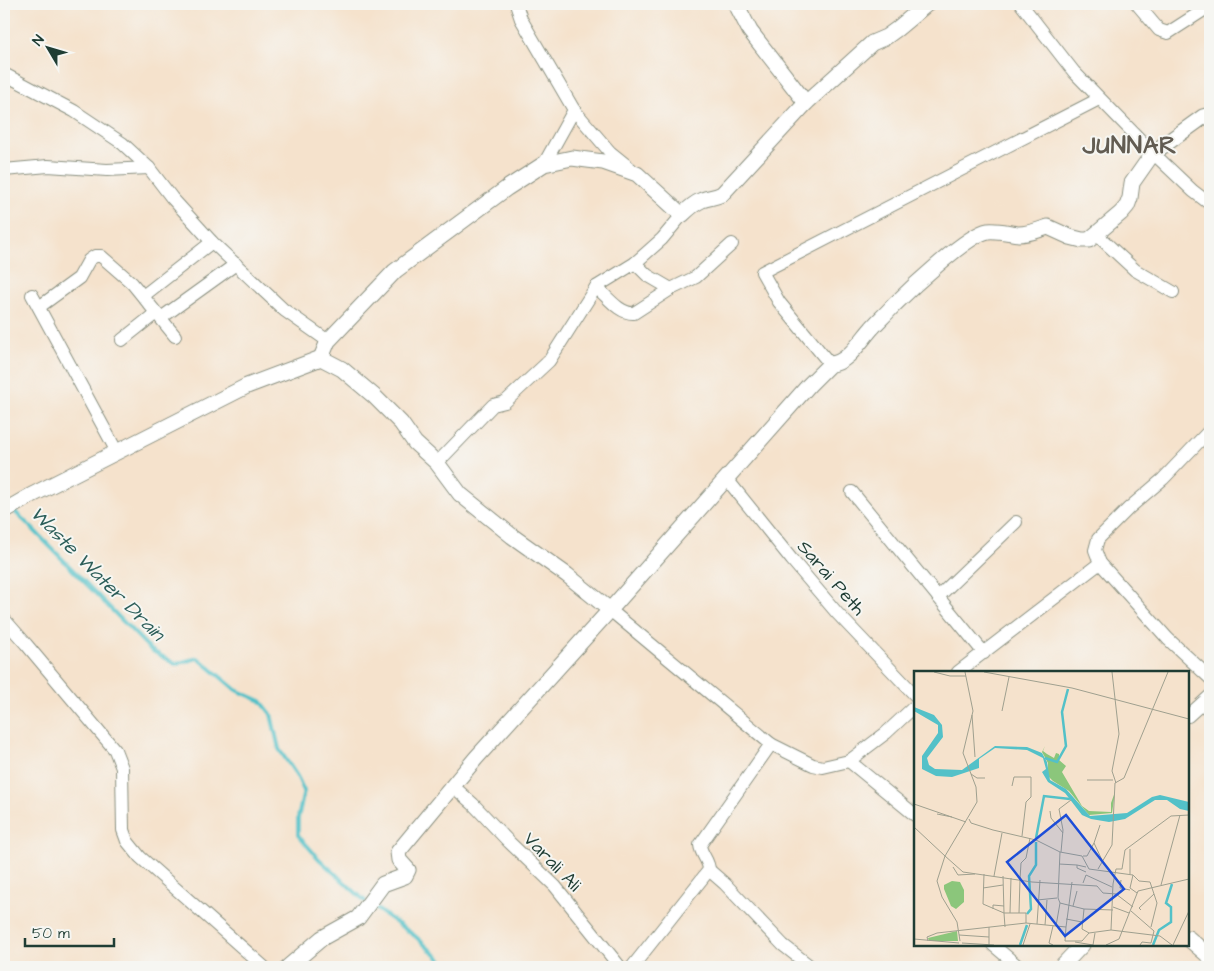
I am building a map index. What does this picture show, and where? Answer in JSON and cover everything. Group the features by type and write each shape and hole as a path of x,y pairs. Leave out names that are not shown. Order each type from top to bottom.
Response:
{"street":[{"path":"516,4 521,20 574,110 610,152 682,215"},
{"path":"736,4 750,31 806,103"},
{"path":"437,463 493,405 505,402 548,361 596,287 635,263 662,239 682,215 698,201 705,198 714,198 722,194 806,103 872,43 886,37 927,4"},
{"path":"1021,4 1074,72 1153,153 1210,204"},
{"path":"1137,4 1159,30 1168,33 1210,6"},
{"path":"4,74 74,111 122,143 149,168 172,198 212,242 284,310 328,341"},
{"path":"830,364 779,302 762,272 1099,98"},
{"path":"544,164 574,110"},
{"path":"288,967 322,938 358,918 383,884 405,876 408,870 399,860 398,852 454,787 476,758 809,385 830,364 835,364 848,355 904,295 947,258 979,235 988,231 1021,234 1031,233 1048,227 1082,240 1089,240 1127,206 1132,183 1153,153 1204,117 1210,115"},
{"path":"4,511 248,386 321,358 328,341 395,271 500,193 544,164 572,158 603,162 637,174"},
{"path":"4,170 48,166 107,170 149,168"},
{"path":"1096,234 1135,270 1172,292"},
{"path":"143,296 212,242"},
{"path":"596,287 622,311 628,314 634,313 696,277 732,244"},
{"path":"117,452 35,301 79,278 89,260 94,256 101,256 132,283 175,336"},
{"path":"635,263 647,275 671,290"},
{"path":"122,340 236,264"},
{"path":"321,358 342,369 374,396 401,423 415,443 437,463 460,494 512,536 567,575 772,744 813,765 823,767 849,761 886,733 914,707"},
{"path":"1210,430 1163,479 1129,508 1098,539 1095,550 1100,563 1168,639 1210,678"},
{"name":"Sarai Peth","path":"726,478 837,613 914,695"},
{"path":"852,492 984,653"},
{"path":"938,597 1016,522"},
{"path":"959,671 1100,563"},
{"path":"4,619 115,750 122,768 123,830 127,841 140,856 264,967"},
{"path":"1189,715 1210,696"},
{"path":"632,967 708,870 709,862 701,851 700,845 772,744"},
{"path":"849,761 914,814"},
{"name":"Varali Ali","path":"454,787 555,886 620,967"},
{"path":"708,870 725,884 783,945 811,967"},
{"path":"1189,939 1210,957"},
{"path":"994,946 1019,967"},
{"path":"1061,967 1081,946"}],"waterway":[{"name":"Waste Water Drain","path":"13,510 151,650 175,664 198,658 236,690 261,701 271,714 279,749 297,776 304,791 298,818 298,835 319,859 365,901"},
{"name":"Waste Water Drain","path":"371,905 415,936 449,967"}],"district":[{"name":"JUNNAR","path":"1130,145"}]}
